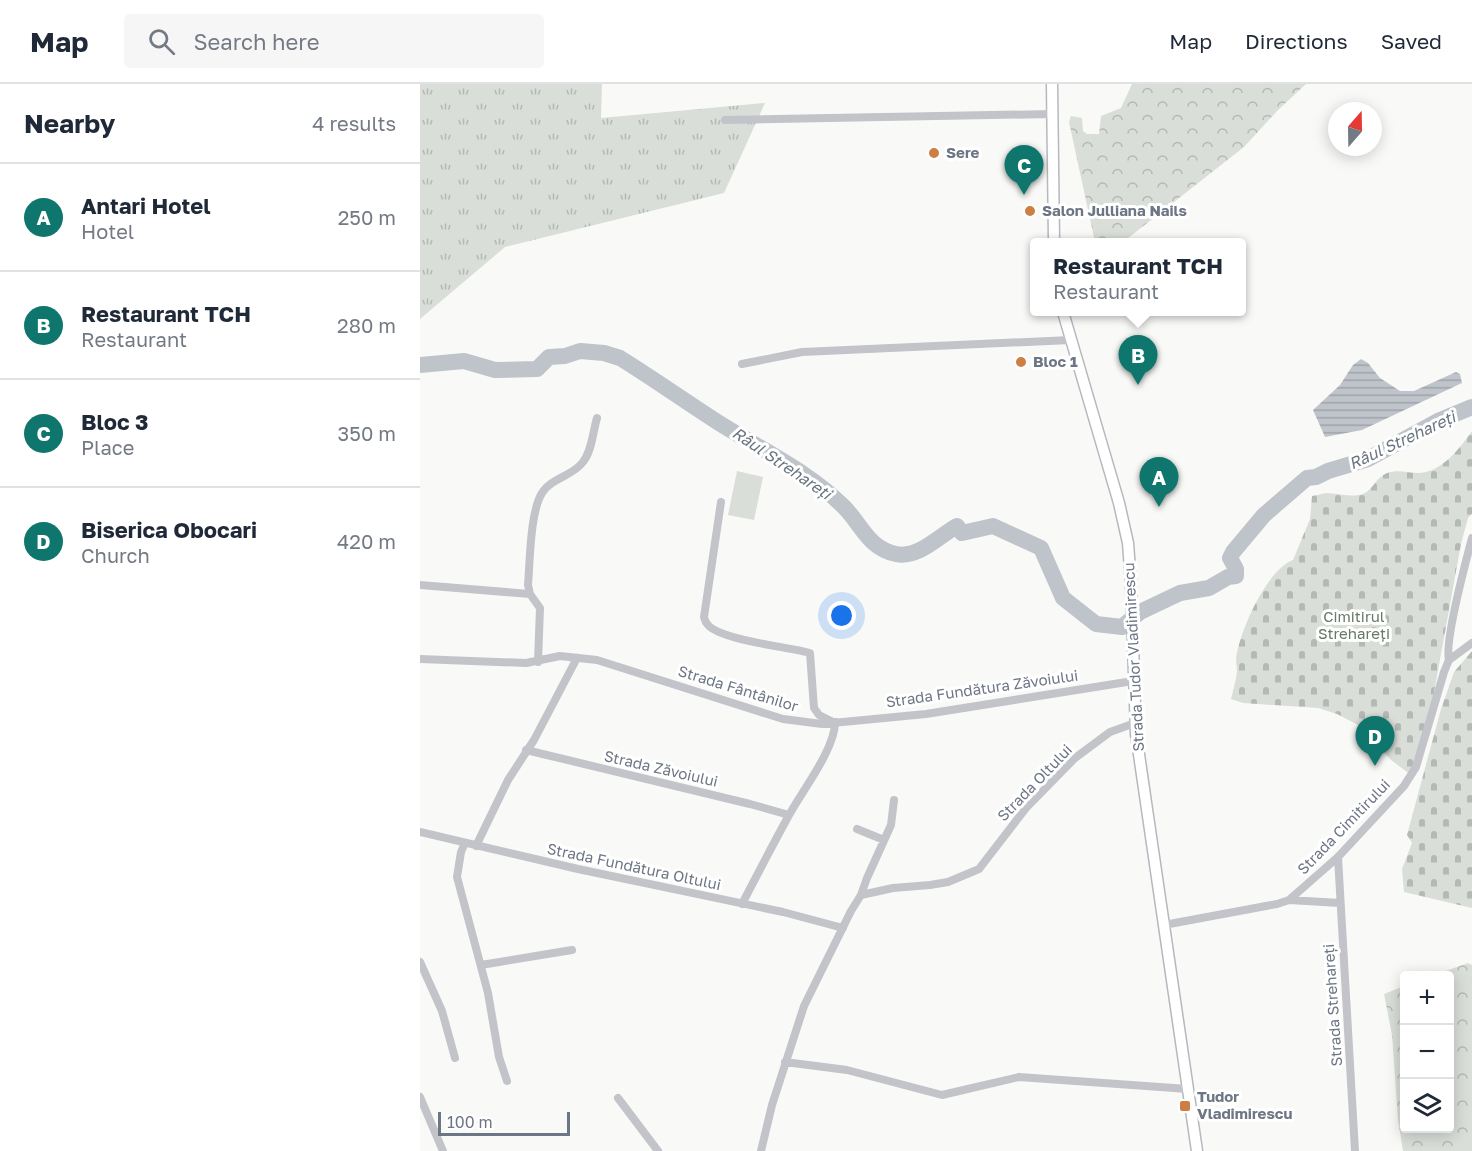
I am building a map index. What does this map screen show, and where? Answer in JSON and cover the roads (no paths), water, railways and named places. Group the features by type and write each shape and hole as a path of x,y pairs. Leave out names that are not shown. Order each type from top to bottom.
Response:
{"main road":[{"path":"1053,84 1054,238"},
{"name":"Strada Tudor Vladimirescu","path":"1064,316 1119,503 1128,543 1135,723 1197,1151"}],"street":[{"path":"725,120 1053,114"},
{"path":"742,364 802,352 1071,340"},
{"path":"538,662 540,608 530,594 528,585 535,508 539,497 549,485 582,464 587,456 597,418"},
{"path":"721,502 704,617 706,623 715,630 732,637 810,653 814,708 819,715 835,722 834,736 826,752 789,815 742,904"},
{"name":"Strada Cimitirului","path":"1289,900 1338,857 1404,786 1416,767 1443,672 1449,660 1448,649 1472,538"},
{"path":"420,585 530,594"},
{"path":"1449,660 1472,643"},
{"name":"Strada Fântânilor","path":"420,658 538,662 560,656 581,657 597,660 783,719 806,723 835,722"},
{"path":"476,846 508,780 534,740 577,658"},
{"name":"Strada Fundătura Zăvoiului","path":"835,722 926,714 1133,681"},
{"name":"Strada Oltului","path":"861,895 893,888 948,882 979,869 1026,808 1075,758 1110,732 1135,723"},
{"name":"Strada Zăvoiului","path":"526,750 789,815"},
{"path":"761,1151 772,1104 804,1006 861,895 891,825 894,800"},
{"path":"857,829 884,840"},
{"name":"Strada Fundătura Oltului","path":"420,832 843,928"},
{"path":"465,843 461,852 457,877 481,965 499,1057 507,1081"},
{"name":"Strada Strehareți","path":"1338,857 1355,1151"},
{"name":"Strada Cimitirului","path":"1164,925 1260,908 1289,900 1340,903"},
{"path":"481,965 572,950"},
{"path":"420,962 442,1011 455,1058"},
{"path":"785,1062 847,1070 942,1095 1019,1077 1188,1089"},
{"path":"420,1097 443,1151"},
{"path":"618,1098 658,1151"}],"waterway":[{"name":"Râul Strehareți","path":"420,365 464,361 495,370 537,369 549,357 565,356 580,351 604,353 620,358 815,482 844,507 872,541 886,551 904,555 912,553 928,546 957,526 962,533 993,526 1041,548 1063,598 1096,624 1122,627 1140,612 1180,593 1209,588 1228,577 1236,576 1236,569 1230,558 1233,552 1264,515 1307,478 1368,459 1438,421 1472,407"}],"place":[{"name":"Sere","path":"934,153"},
{"name":"Bloc 3","path":"1024,195"},
{"name":"Salon Julliana Nails","path":"1030,211"},
{"name":"Bloc 1","path":"1021,362"},
{"name":"Restaurant TCH","path":"1138,385"},
{"name":"Antari Hotel","path":"1159,507"},
{"name":"Biserica Obocari","path":"1375,766"},
{"name":"Tudor Vladimirescu","path":"1185,1106"}],"park label":[{"name":"Cimitirul Strehareți","path":"1354,626"}]}
